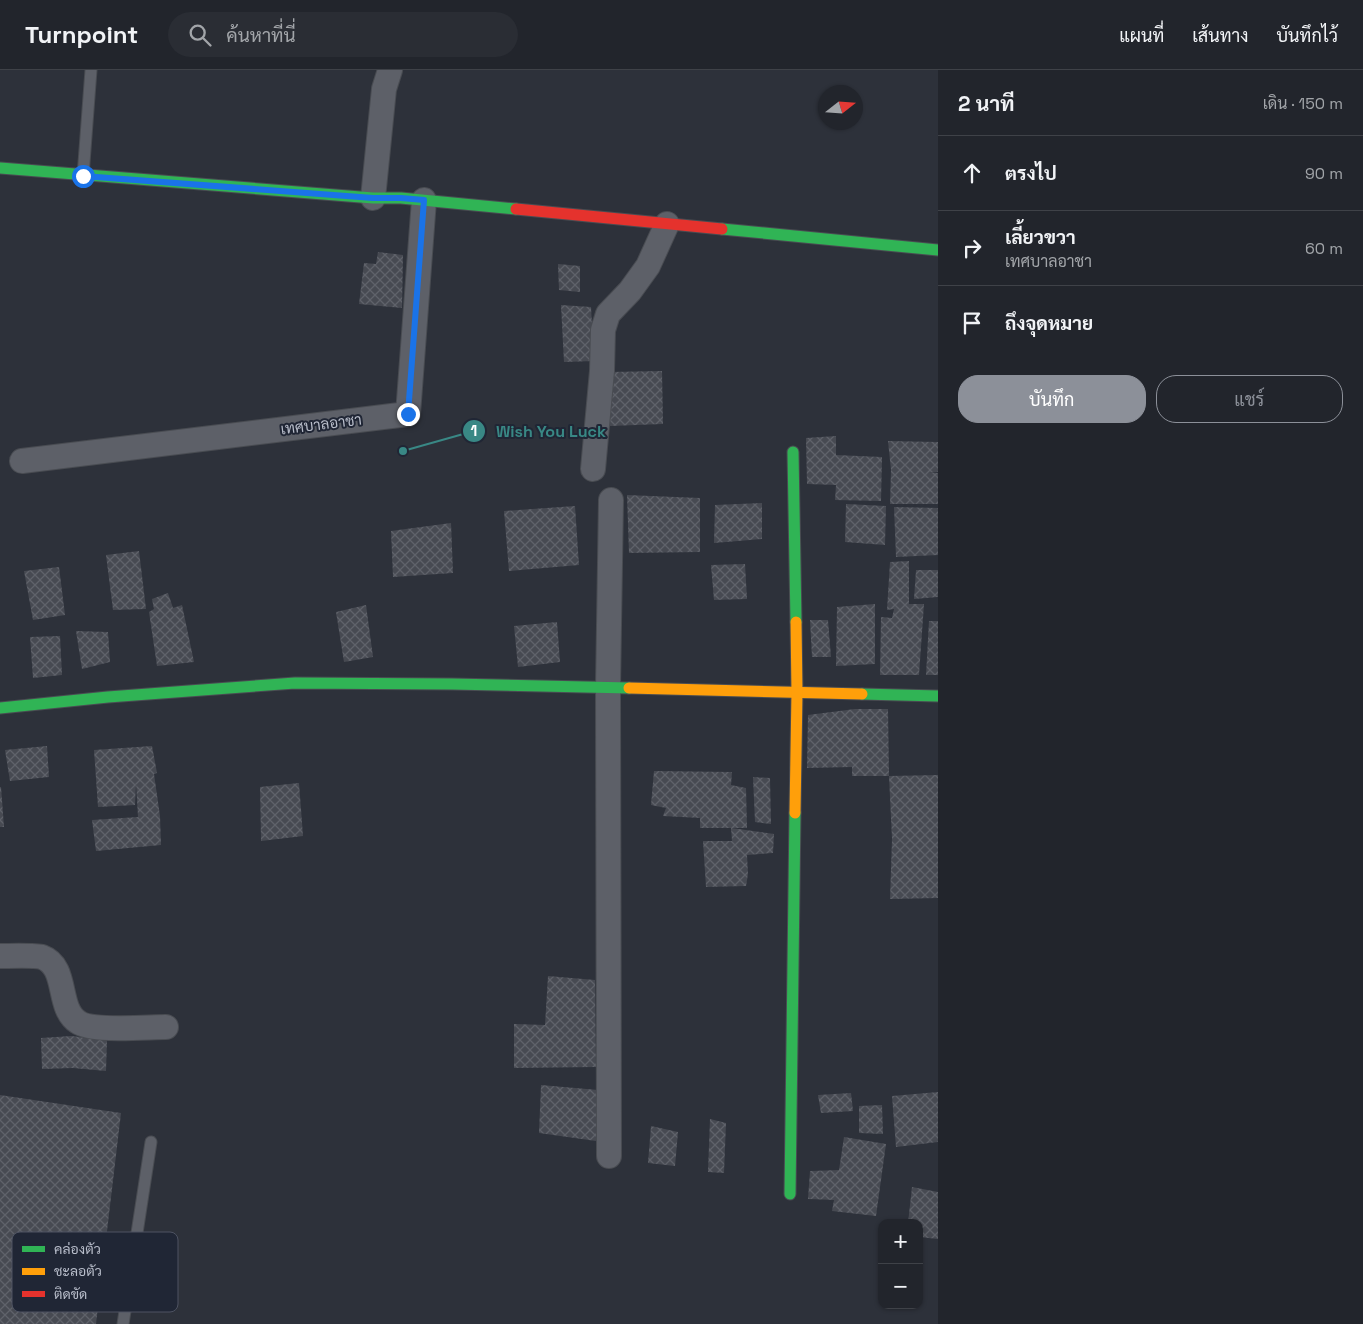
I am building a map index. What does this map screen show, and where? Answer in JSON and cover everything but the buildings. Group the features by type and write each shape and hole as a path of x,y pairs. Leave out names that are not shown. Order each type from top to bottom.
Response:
{"street":[{"path":"373,198 384,89 390,70"},
{"path":"0,168 373,198 424,200 938,250"},
{"name":"เทศบาลอาชา","path":"22,461 408,414 424,200"},
{"path":"593,469 602,371 603,330 608,314 630,291 648,266 667,224"},
{"path":"790,1194 797,692 793,452"},
{"path":"609,1156 608,688 611,500"},
{"path":"0,708 108,697 295,683 938,696"},
{"path":"0,956 42,957 55,967 67,1009 78,1023 96,1027 166,1027"}],"lane":[{"path":"83,176 91,70"},
{"path":"137,1232 151,1142"}],"traffic: fast":[{"path":"0,168 373,198 401,198 516,209"},
{"path":"722,229 938,250"},
{"path":"793,452 796,622"},
{"path":"0,708 108,697 295,683 629,688"},
{"path":"862,694 938,696"},
{"path":"790,1194 795,813"}],"traffic: slow":[{"path":"795,813 796,622"},
{"path":"629,688 862,694"}],"traffic: jam":[{"path":"516,209 722,229"}],"place":[{"name":"Wish You Luck","path":"403,451"}],"route":[{"path":"83,176 373,198 424,200 408,414"}]}
